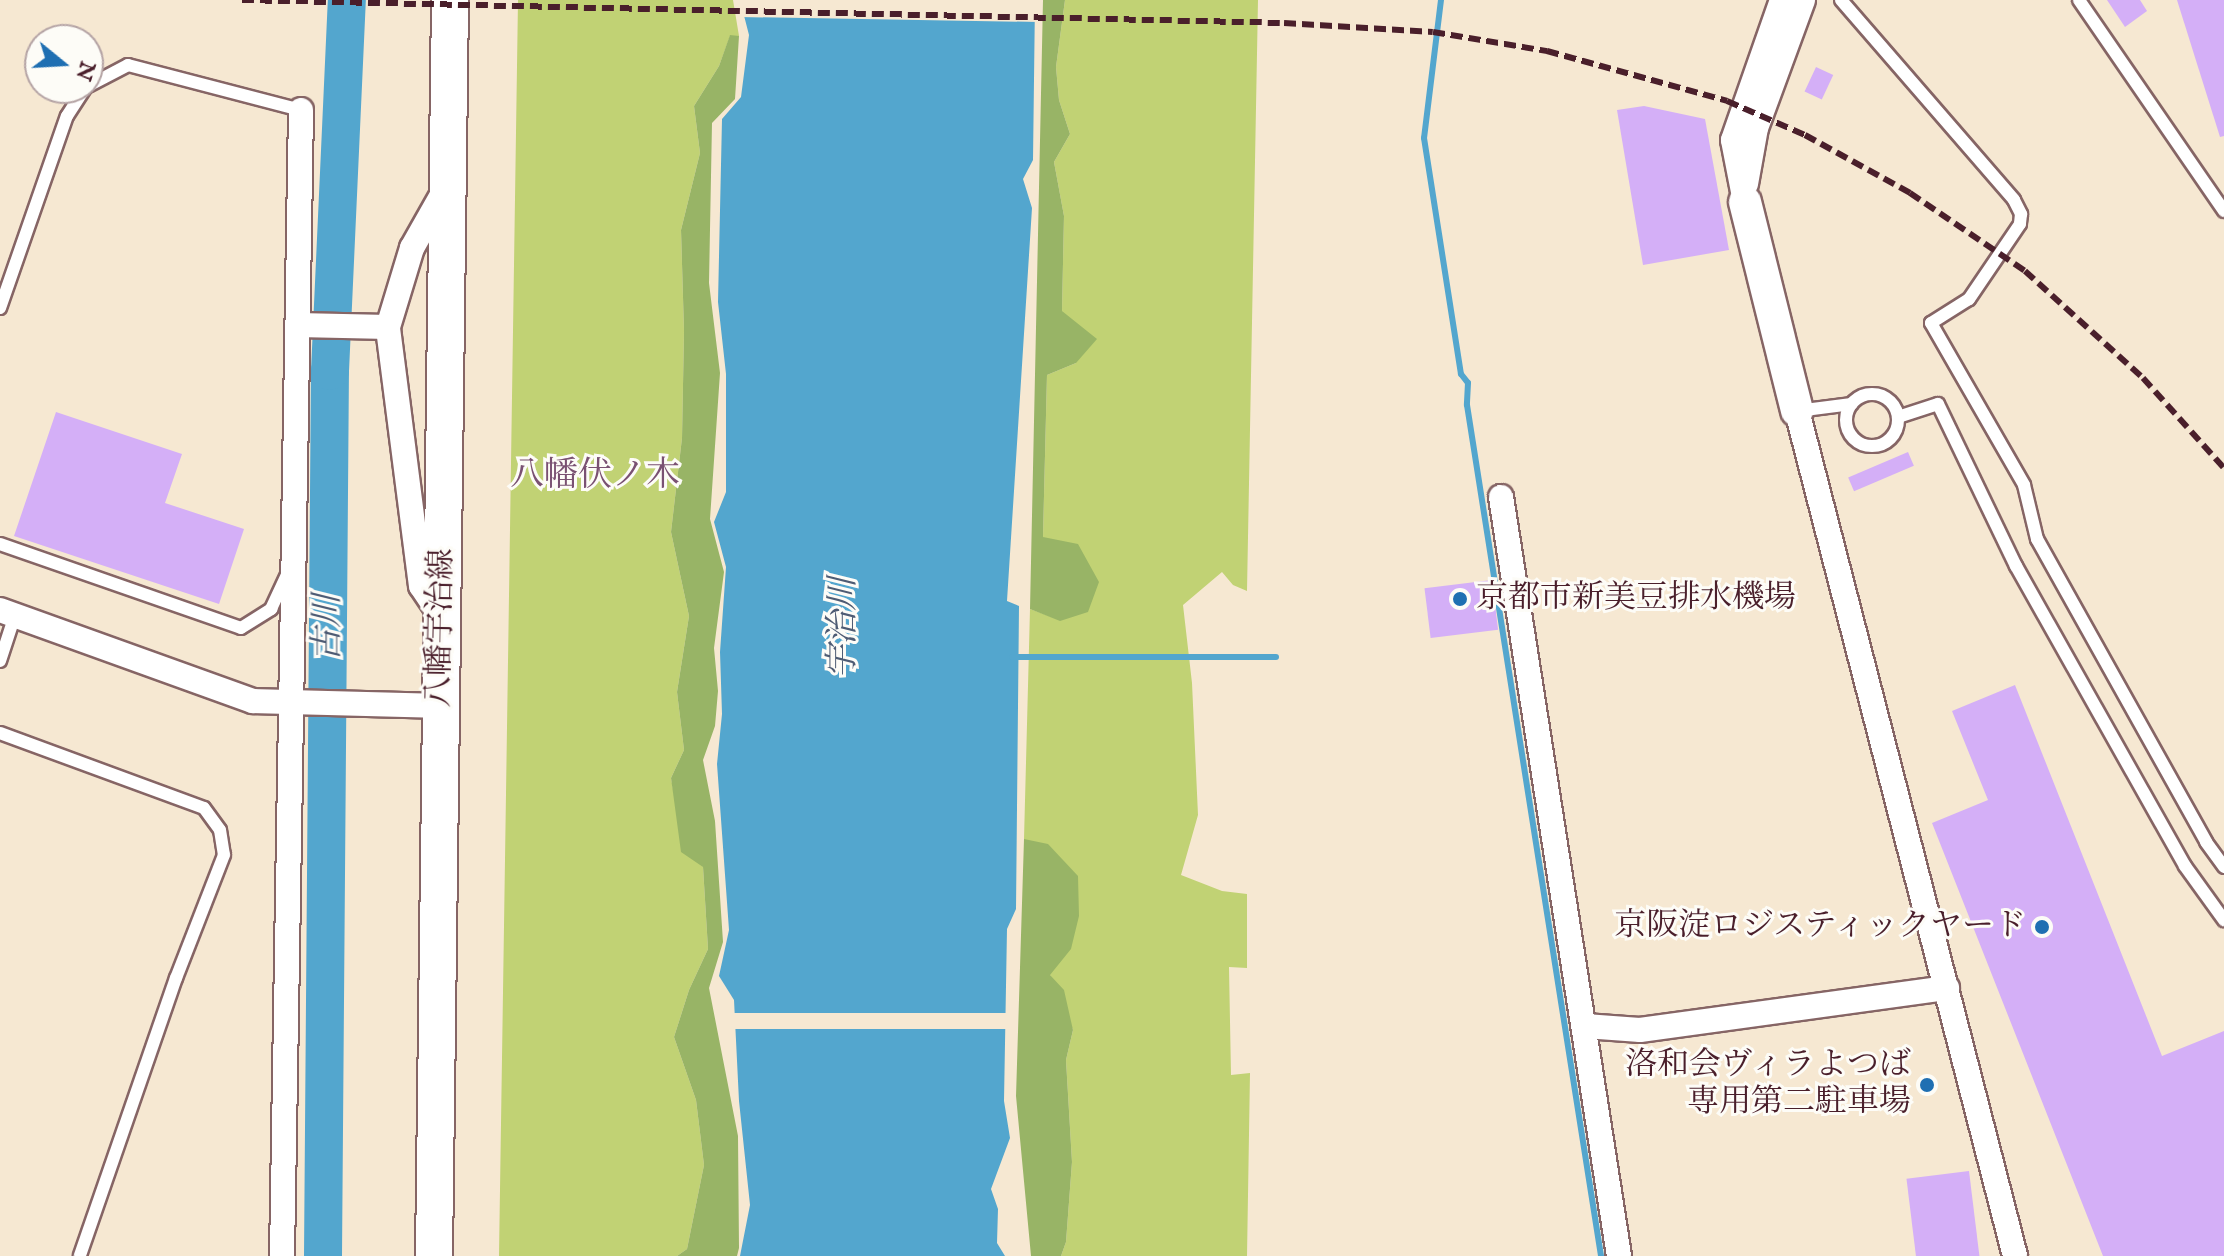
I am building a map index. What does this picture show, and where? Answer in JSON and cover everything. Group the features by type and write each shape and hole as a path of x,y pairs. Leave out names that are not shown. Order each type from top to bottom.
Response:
{"main road":[{"name":"八幡宇治線","path":"434,1256 450,0"}],"street":[{"path":"1782,0 1733,140 1745,202 1797,411 2015,1256"},
{"path":"1745,202 1756,128 1803,0"},
{"path":"282,1256 295,556 308,325 301,110"},
{"path":"442,617 421,586 376,326 412,248 450,183"},
{"path":"308,325 376,326"},
{"path":"1501,497 1619,1256"},
{"path":"8,612 253,701 441,706"},
{"path":"1585,1026 1640,1030 1947,988"}],"lane":[{"path":"1841,0 2014,200 2021,214 2020,224 1969,299 1931,323 2024,485 2037,539 2206,842 2224,867"},
{"path":"2079,0 2224,211"},
{"path":"104,78 128,65 301,110"},
{"path":"0,308 67,116 75,104"},
{"path":"1864,395 1880,395 1892,403 1898,417 1889,440 1882,445 1865,445 1848,428 1847,411 1864,395"},
{"path":"1797,411 1852,404"},
{"path":"1898,417 1938,404 2016,566 2185,866 2224,920"},
{"path":"0,544 241,628 271,609 295,556"},
{"path":"0,661 8,612"},
{"path":"0,733 204,808 220,830 224,855 176,978 80,1256"}],"green space":[{"path":"518,0 733,0 739,36 730,36 719,66 694,106 700,153 681,230 684,331 682,438 671,532 689,616 677,692 684,750 671,778 677,811 703,867 708,949 689,990 674,1037 696,1100 704,1165 687,1249 677,1256 499,1256"},
{"path":"1043,0 1065,0 1056,67 1059,100 1070,134 1054,162 1064,216 1062,311 1097,339 1076,363 1047,375 1043,537 1078,544 1099,582 1088,612 1060,621 1030,609"},
{"path":"1065,0 1258,0 1247,591 1233,585 1222,572 1183,605 1192,683 1198,815 1181,875 1222,891 1247,894 1247,968 1229,967 1231,1075 1250,1073 1247,1256 1061,1256 1066,1242 1072,1162 1066,1060 1073,1030 1050,975 1024,839 1030,609 1060,620 1043,537 1047,375 1076,363 1062,311 1064,216 1054,162 1070,134 1059,100 1056,67"},
{"path":"730,35 739,36 735,99 712,123 709,283 720,373 710,519 724,572 714,648 718,691 715,726 703,760 715,821 723,942 709,988 738,1136 739,1248 737,1256 677,1256 687,1249 704,1165 696,1100 674,1037 689,990 708,949 703,867 681,852 671,778 684,750 677,692 689,616 671,532 682,438 684,331 681,230 700,153 694,106 719,66"},
{"path":"1024,839 1048,844 1078,876 1079,916 1071,949 1050,975 1064,990 1073,1030 1066,1060 1072,1162 1066,1242 1061,1256 1031,1256 1016,1096"}],"water":[{"name":"宇治川","path":"740,0 1035,0 1033,160 1023,179 1032,208 1007,601 1019,606 1016,909 1007,929 1004,1101 1010,1138 991,1189 998,1209 997,1243 1005,1256 740,1256 750,1205 739,1101 734,1000 719,976 729,930 717,764 722,714 720,652 726,567 714,522 726,492 726,374 718,302 722,119 741,97 749,35"}],"pier":[{"path":"736,0 1039,0 1039,22 740,17"},
{"path":"731,1013 1010,1013 1010,1029 731,1029"}],"building":[{"path":"2107,0 2140,0 2147,11 2125,27"},
{"path":"2177,0 2224,0 2224,136 2220,137"},
{"path":"1816,67 1833,75 1822,100 1805,91"},
{"path":"1644,106 1705,119 1729,250 1643,265 1617,110"},
{"path":"56,412 182,454 165,503 244,529 219,604 14,536"},
{"path":"1908,452 1914,466 1854,491 1848,477"},
{"name":"京都市新美豆排水機場","path":"1492,580 1498,630 1431,638 1425,588"},
{"name":"京阪淀ロジスティックヤード","path":"2015,685 2162,1056 2224,1031 2224,1256 2103,1256 1932,823 1988,800 1952,711"},
{"path":"1969,1171 1979,1256 1916,1256 1906,1179"}],"waterway":[{"name":"古川","path":"323,1256 330,371 347,0"},
{"path":"1441,0 1424,138 1461,374 1468,383 1467,405 1601,1256"},
{"path":"1012,657 1276,657"}],"railway":[{"path":"242,0 1284,23 1433,32 1547,51 1727,101 1805,135 1910,193 2025,271 2143,378 2224,468"}],"place":[{"name":"京都市新美豆排水機場","path":"1460,599"},
{"name":"京阪淀ロジスティックヤード","path":"2042,927"},
{"name":"洛和会ヴィラよつば 専用第二駐車場","path":"1927,1085"}],"district":[{"name":"八幡伏ノ木","path":"595,476"}]}
